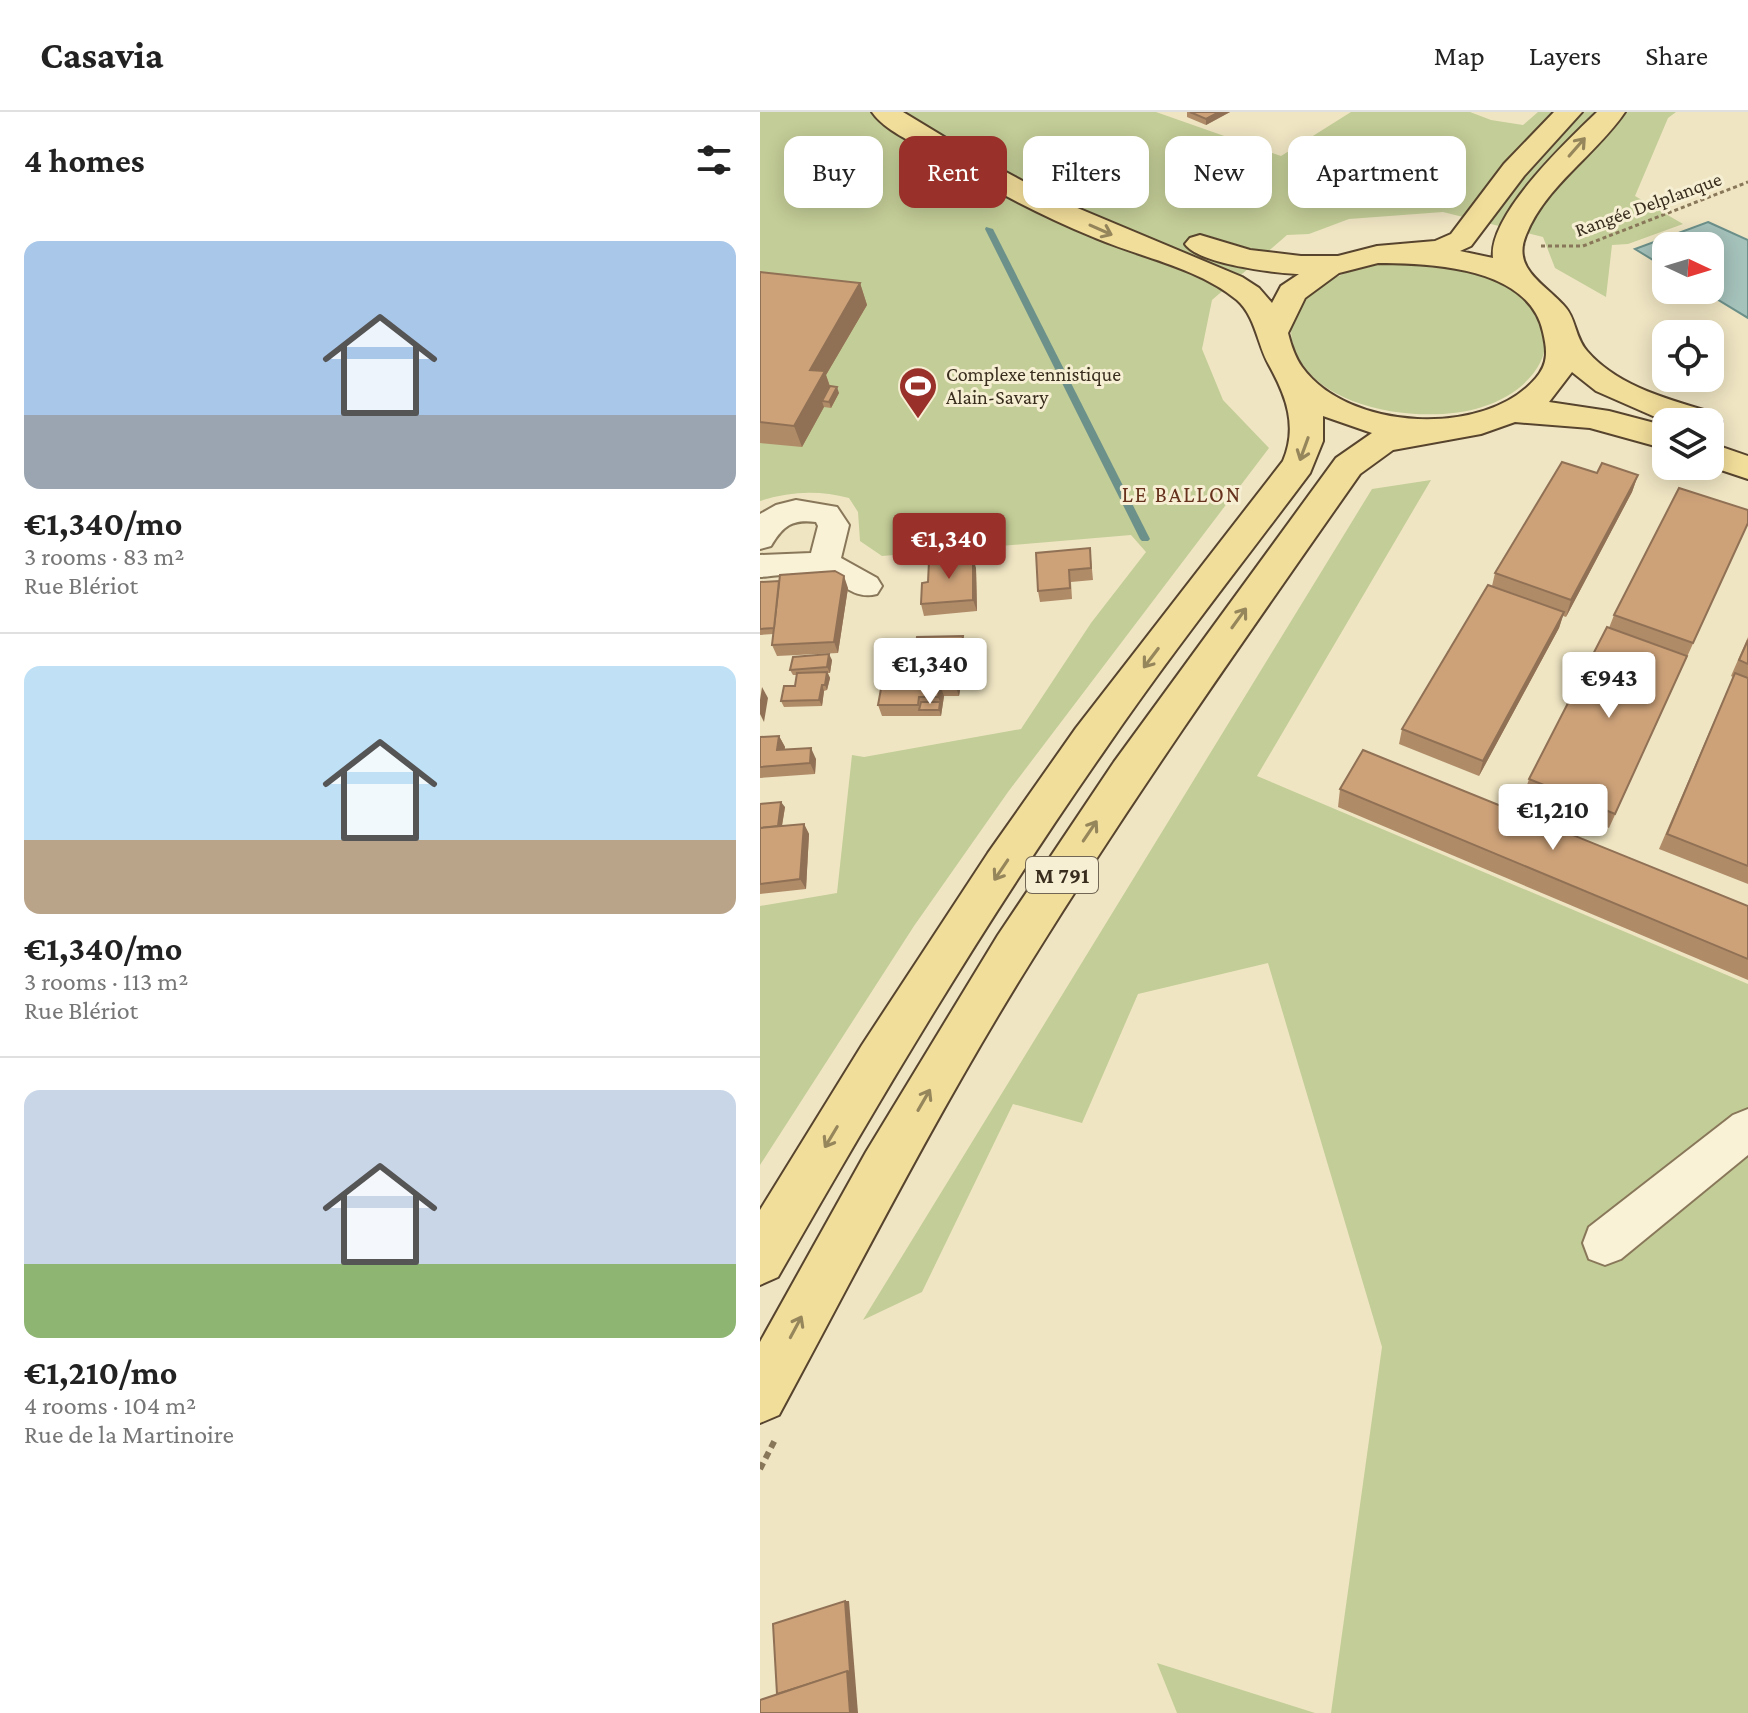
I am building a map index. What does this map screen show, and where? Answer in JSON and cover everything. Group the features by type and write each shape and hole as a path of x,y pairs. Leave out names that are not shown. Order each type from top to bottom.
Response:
{"main road":[{"path":"885,112 958,159 1012,188 1100,230 1230,282 1257,301 1270,321 1280,362 1290,376 1321,402 1341,412 1389,425 1441,428 1466,426 1511,412 1528,403 1552,380 1563,354 1563,340"},
{"path":"933,112 1023,162"},
{"path":"1126,212 1196,242 1249,260 1289,267 1337,264 1373,255 1441,249 1461,240 1514,170 1569,112"},
{"path":"1521,283 1508,259 1509,241 1519,220 1553,176 1612,112"},
{"path":"1412,252 1471,261 1521,283 1546,303 1563,340 1583,369 1632,396 1665,408"},
{"path":"1273,332 1276,318 1292,292 1304,281 1337,264"},
{"name":"M 791","path":"760,1259 849,1106 993,881 1091,738 1298,465 1308,440 1308,410 1290,376"},
{"path":"1511,412 1550,412 1597,418 1652,434"},
{"name":"M 791","path":"770,1412 955,1046 1128,774 1348,466 1382,441 1441,428"},
{"path":"1724,429 1748,437"},
{"path":"1724,459 1748,468"}],"street":[{"path":"760,538 768,521 775,517 795,511 826,514 834,525 824,563"},
{"path":"760,566 824,563 866,586"},
{"path":"1605,1243 1748,1129"}],"path":[{"name":"Rangée Delplanque","path":"1509,241 1535,246 1583,246 1748,182"},
{"path":"760,1469 770,1412"}],"green space":[{"path":"760,112 1156,112 1224,136 1165,136 1165,208 1272,208 1272,153 1281,156 1288,152 1288,208 1466,208 1466,136 1313,136 1351,112 1470,112 1491,120 1523,125 1538,112 1676,112 1668,118 1635,196 1683,224 1652,232 1652,235 1628,244 1612,245 1606,297 1555,268 1543,237 1443,212 1349,219 1309,234 1287,235 1212,300 1202,349 1223,400 1269,448 1008,792 914,926 760,1165 760,906 837,893 852,755 864,757 1021,729 1091,623 1146,552 1131,535 882,556 860,541 858,512 849,498 804,493 760,501"},
{"path":"1401,260 1476,272 1501,282 1524,297 1539,314 1545,332 1545,350 1538,367 1524,383 1506,397 1482,407 1460,412 1409,414 1356,402 1333,392 1313,377 1299,359 1291,336 1293,316 1303,300 1338,276"},
{"path":"1431,480 1257,776 1748,984 1748,1713 1331,1713 1382,1347 1268,963 1138,994 1082,1123 1013,1104 922,1292 863,1320 1372,489"},
{"path":"1157,1663 1315,1713 1177,1713"}],"water":[{"path":"1708,222 1748,240 1748,318 1724,303 1724,232 1681,232"},
{"path":"1652,243 1652,259 1635,249"}],"building":[{"path":"1190,112 1219,112 1206,119"},
{"path":"760,272 860,283 810,370 825,371 794,426 760,422"},
{"path":"830,386 837,387 829,402 822,401"},
{"path":"1562,462 1597,473 1602,463 1638,475 1571,600 1495,573"},
{"path":"1679,488 1748,510 1748,523 1693,643 1614,615"},
{"path":"1090,548 1091,568 1069,570 1070,588 1038,591 1036,553"},
{"path":"973,557 973,600 921,604 922,583 928,582 929,561"},
{"path":"835,571 844,576 834,642 772,645 780,575"},
{"path":"779,581 774,628 760,629 760,582"},
{"path":"1488,585 1564,612 1483,761 1402,729"},
{"path":"1607,627 1687,656 1615,814 1529,779"},
{"path":"963,636 960,657 955,657 954,668 958,668 955,685 940,685 938,697 919,697 918,705 878,705 883,678 910,678 917,637"},
{"path":"1748,640 1748,664 1739,660"},
{"path":"829,654 827,667 790,670 793,657"},
{"path":"827,672 819,700 781,701 784,686 795,686 797,673"},
{"path":"1735,673 1748,678 1748,866 1667,834"},
{"path":"921,702 940,702 939,710 919,710"},
{"path":"779,736 777,750 811,748 810,763 760,767 760,737"},
{"path":"1363,750 1748,906 1748,959 1340,789"},
{"path":"781,802 778,826 760,828 760,804"},
{"path":"804,824 800,879 760,884 760,828"},
{"path":"845,1601 850,1671 777,1694 773,1624"},
{"path":"847,1671 850,1713 760,1713 760,1700"}],"waterway":[{"path":"989,229 1145,539"}],"place":[{"name":"Complexe tennistique Alain-Savary","path":"918,420"}],"district":[{"name":"LE BALLON","path":"1182,494"}]}
